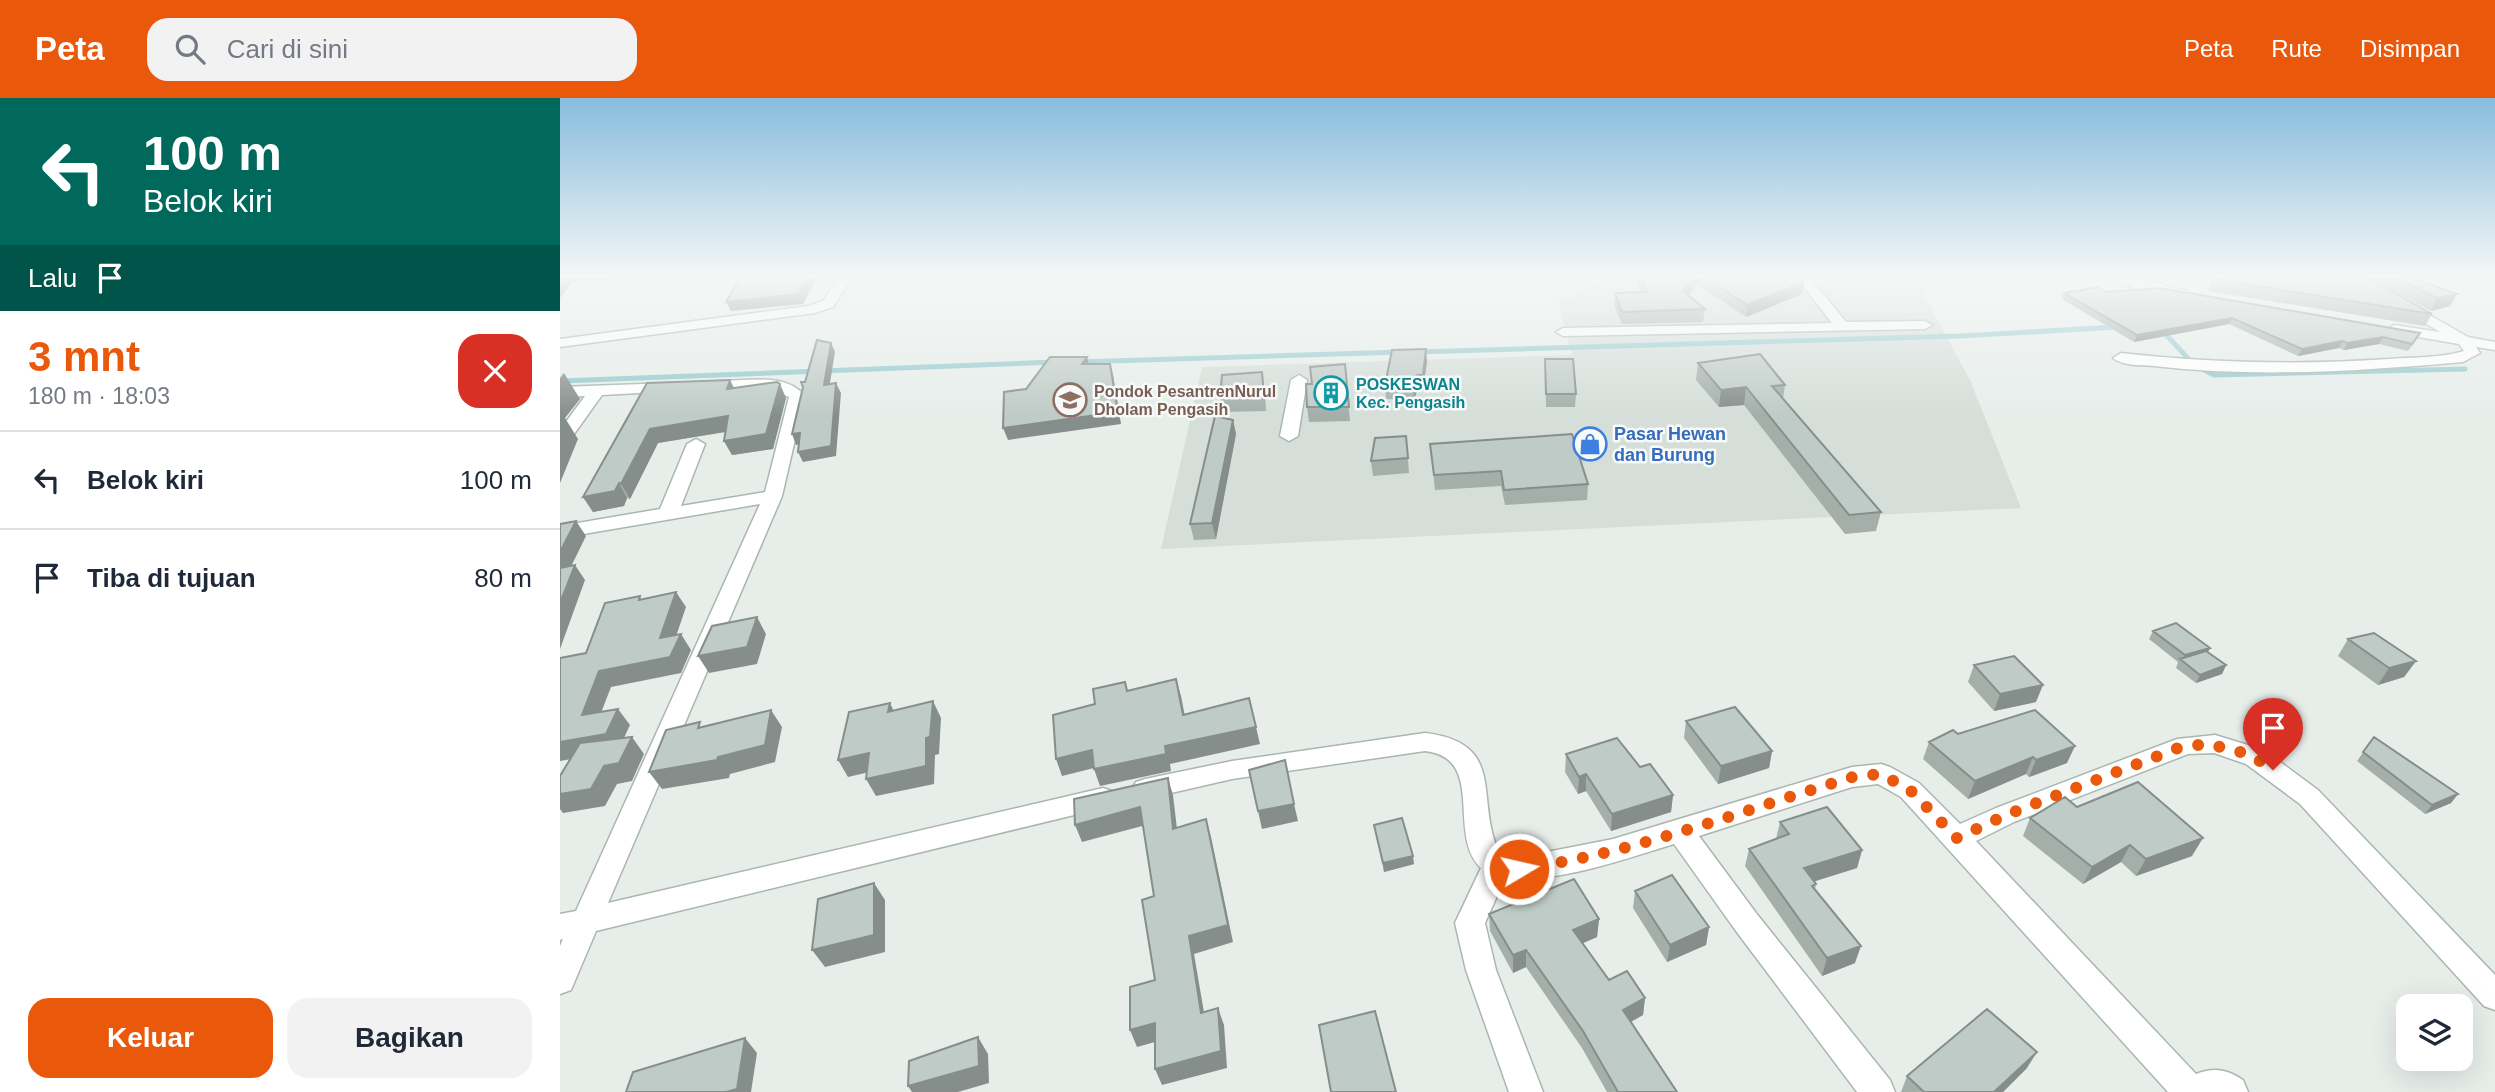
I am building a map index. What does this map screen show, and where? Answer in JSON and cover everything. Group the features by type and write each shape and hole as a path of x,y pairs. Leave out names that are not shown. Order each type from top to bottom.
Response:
{"street":[{"path":"560,343 709,323"},
{"path":"2121,358 2191,366 2362,365 2463,358 2473,353 2464,341 2435,323"},
{"path":"1563,332 1925,325"},
{"path":"2384,328 2489,345"},
{"path":"1289,436 1299,380"},
{"path":"560,392 776,384 795,391 797,396 773,496 573,924 560,980"},
{"path":"561,440 597,391"},
{"path":"668,514 696,444"},
{"path":"560,532 773,496"},
{"path":"573,924 983,825 1232,770 1425,742 1446,745 1466,762 1473,782 1485,853 1497,866 1519,869 1547,866 1680,831 1853,777 1881,774 1910,790 1957,838 2190,1092"},
{"path":"1957,838 2006,815 2186,745 2215,744 2255,757 2309,797 2495,996"},
{"path":"1680,831 1745,922 1878,1092"},
{"path":"1497,866 1484,888 1470,923 1481,970 1527,1092"},
{"path":"2196,1092 2206,1085 2216,1084 2231,1092"}],"shaded area":[{"name":"Pasar Hewan dan Burung","path":"1564,323 1939,323 1970,380 2021,508 1161,549 1202,367 1572,355"}],"building":[{"path":"2117,323 2202,323 2137,335"},
{"path":"2244,323 2364,323 2420,333 2412,344 2383,337 2302,349"},
{"path":"817,340 831,343 824,385 836,383 831,446 798,452 800,433 792,434 803,387 801,382 805,382"},
{"path":"1426,349 1423,375 1417,375 1413,386 1385,385 1392,350"},
{"path":"1760,354 1785,385 1772,386 1881,512 1849,515 1746,387 1721,390 1698,363"},
{"path":"1050,357 1087,357 1082,364 1110,364 1118,412 1003,428 1004,392 1026,389"},
{"path":"1545,359 1573,359 1576,394 1546,394"},
{"path":"1345,364 1349,407 1307,407 1306,384 1312,384 1310,367"},
{"path":"1262,372 1264,396 1220,398 1222,375"},
{"path":"730,380 727,389 777,382 780,384 766,434 724,441 728,416 650,429 615,491 583,497 647,383"},
{"path":"1215,416 1233,420 1212,523 1190,524"},
{"path":"1572,434 1588,484 1504,490 1501,471 1434,475 1430,444"},
{"path":"1406,436 1408,458 1371,461 1375,438"},
{"path":"576,521 560,552 560,524"},
{"path":"575,565 560,603 560,568"},
{"path":"676,592 660,638 681,634 670,657 599,671 582,715 618,709 606,734 560,742 560,658 586,653 605,603 640,596 639,600"},
{"path":"757,617 747,647 698,656 712,626"},
{"path":"2176,623 2210,648 2185,655 2153,631"},
{"path":"2374,633 2416,661 2389,668 2348,639"},
{"path":"2206,651 2226,665 2200,675 2180,659"},
{"path":"2014,656 2043,685 2000,694 1974,665"},
{"path":"1176,679 1183,715 1249,698 1256,727 1165,746 1166,754 1094,769 1092,750 1056,759 1053,715 1095,704 1093,689 1125,682 1127,691"},
{"path":"933,701 930,737 926,738 926,766 866,779 869,753 838,760 849,712 890,703 888,712"},
{"path":"1735,707 1772,751 1721,766 1686,721"},
{"path":"771,710 765,745 718,757 717,760 649,772 666,730 700,722 698,728"},
{"path":"2035,710 2075,746 2036,760 2033,757 1975,781 1929,742 1953,730 1958,734"},
{"path":"632,737 619,763 604,766 591,789 560,794 560,776 580,743"},
{"path":"2374,737 2458,794 2432,805 2363,752"},
{"path":"1617,738 1640,767 1650,764 1673,795 1612,814 1586,774 1579,777 1566,754"},
{"path":"1285,760 1294,804 1258,811 1249,770"},
{"path":"1168,778 1173,829 1206,819 1228,925 1189,936 1201,1013 1218,1008 1221,1051 1155,1069 1155,1023 1130,1030 1130,987 1155,980 1142,900 1154,896 1140,807 1075,825 1074,799"},
{"path":"2138,782 2203,838 2146,859 2130,845 2092,867 2030,818 2065,797 2077,807"},
{"path":"1827,807 1862,850 1804,868 1816,884 1812,886 1861,946 1827,958 1749,849 1789,834 1780,822"},
{"path":"1402,818 1413,856 1383,863 1374,825"},
{"path":"1672,875 1709,927 1670,945 1635,891"},
{"path":"1574,879 1599,919 1573,930 1609,980 1627,971 1645,998 1623,1010 1677,1092 1618,1092 1583,1031 1526,950 1513,955 1489,914"},
{"path":"874,883 874,935 812,950 818,899"},
{"path":"1987,1009 2037,1052 1995,1091 1997,1092 1924,1092 1907,1076"},
{"path":"1375,1011 1396,1092 1331,1092 1319,1025"},
{"path":"978,1037 979,1066 908,1086 909,1061"},
{"path":"745,1038 737,1089 726,1092 626,1092 633,1072"}],"waterway":[{"path":"1417,352 1960,336 2117,327"},
{"path":"2161,329 2194,365 2214,375 2465,369"},
{"path":"1077,362 1400,352"},
{"path":"560,381 1054,362"}],"place":[{"name":"POSKESWAN Kec. Pengasih","path":"1331,393"},
{"name":"Pondok PesantrenNurul Dholam Pengasih","path":"1070,400"},
{"name":"Pasar Hewan dan Burung","path":"1590,444"}],"route":[{"path":"1519,869 1547,866 1680,831 1853,777 1881,774 1910,790 1957,838 2006,815 2186,745 2215,744 2255,757 2273,770"}]}
